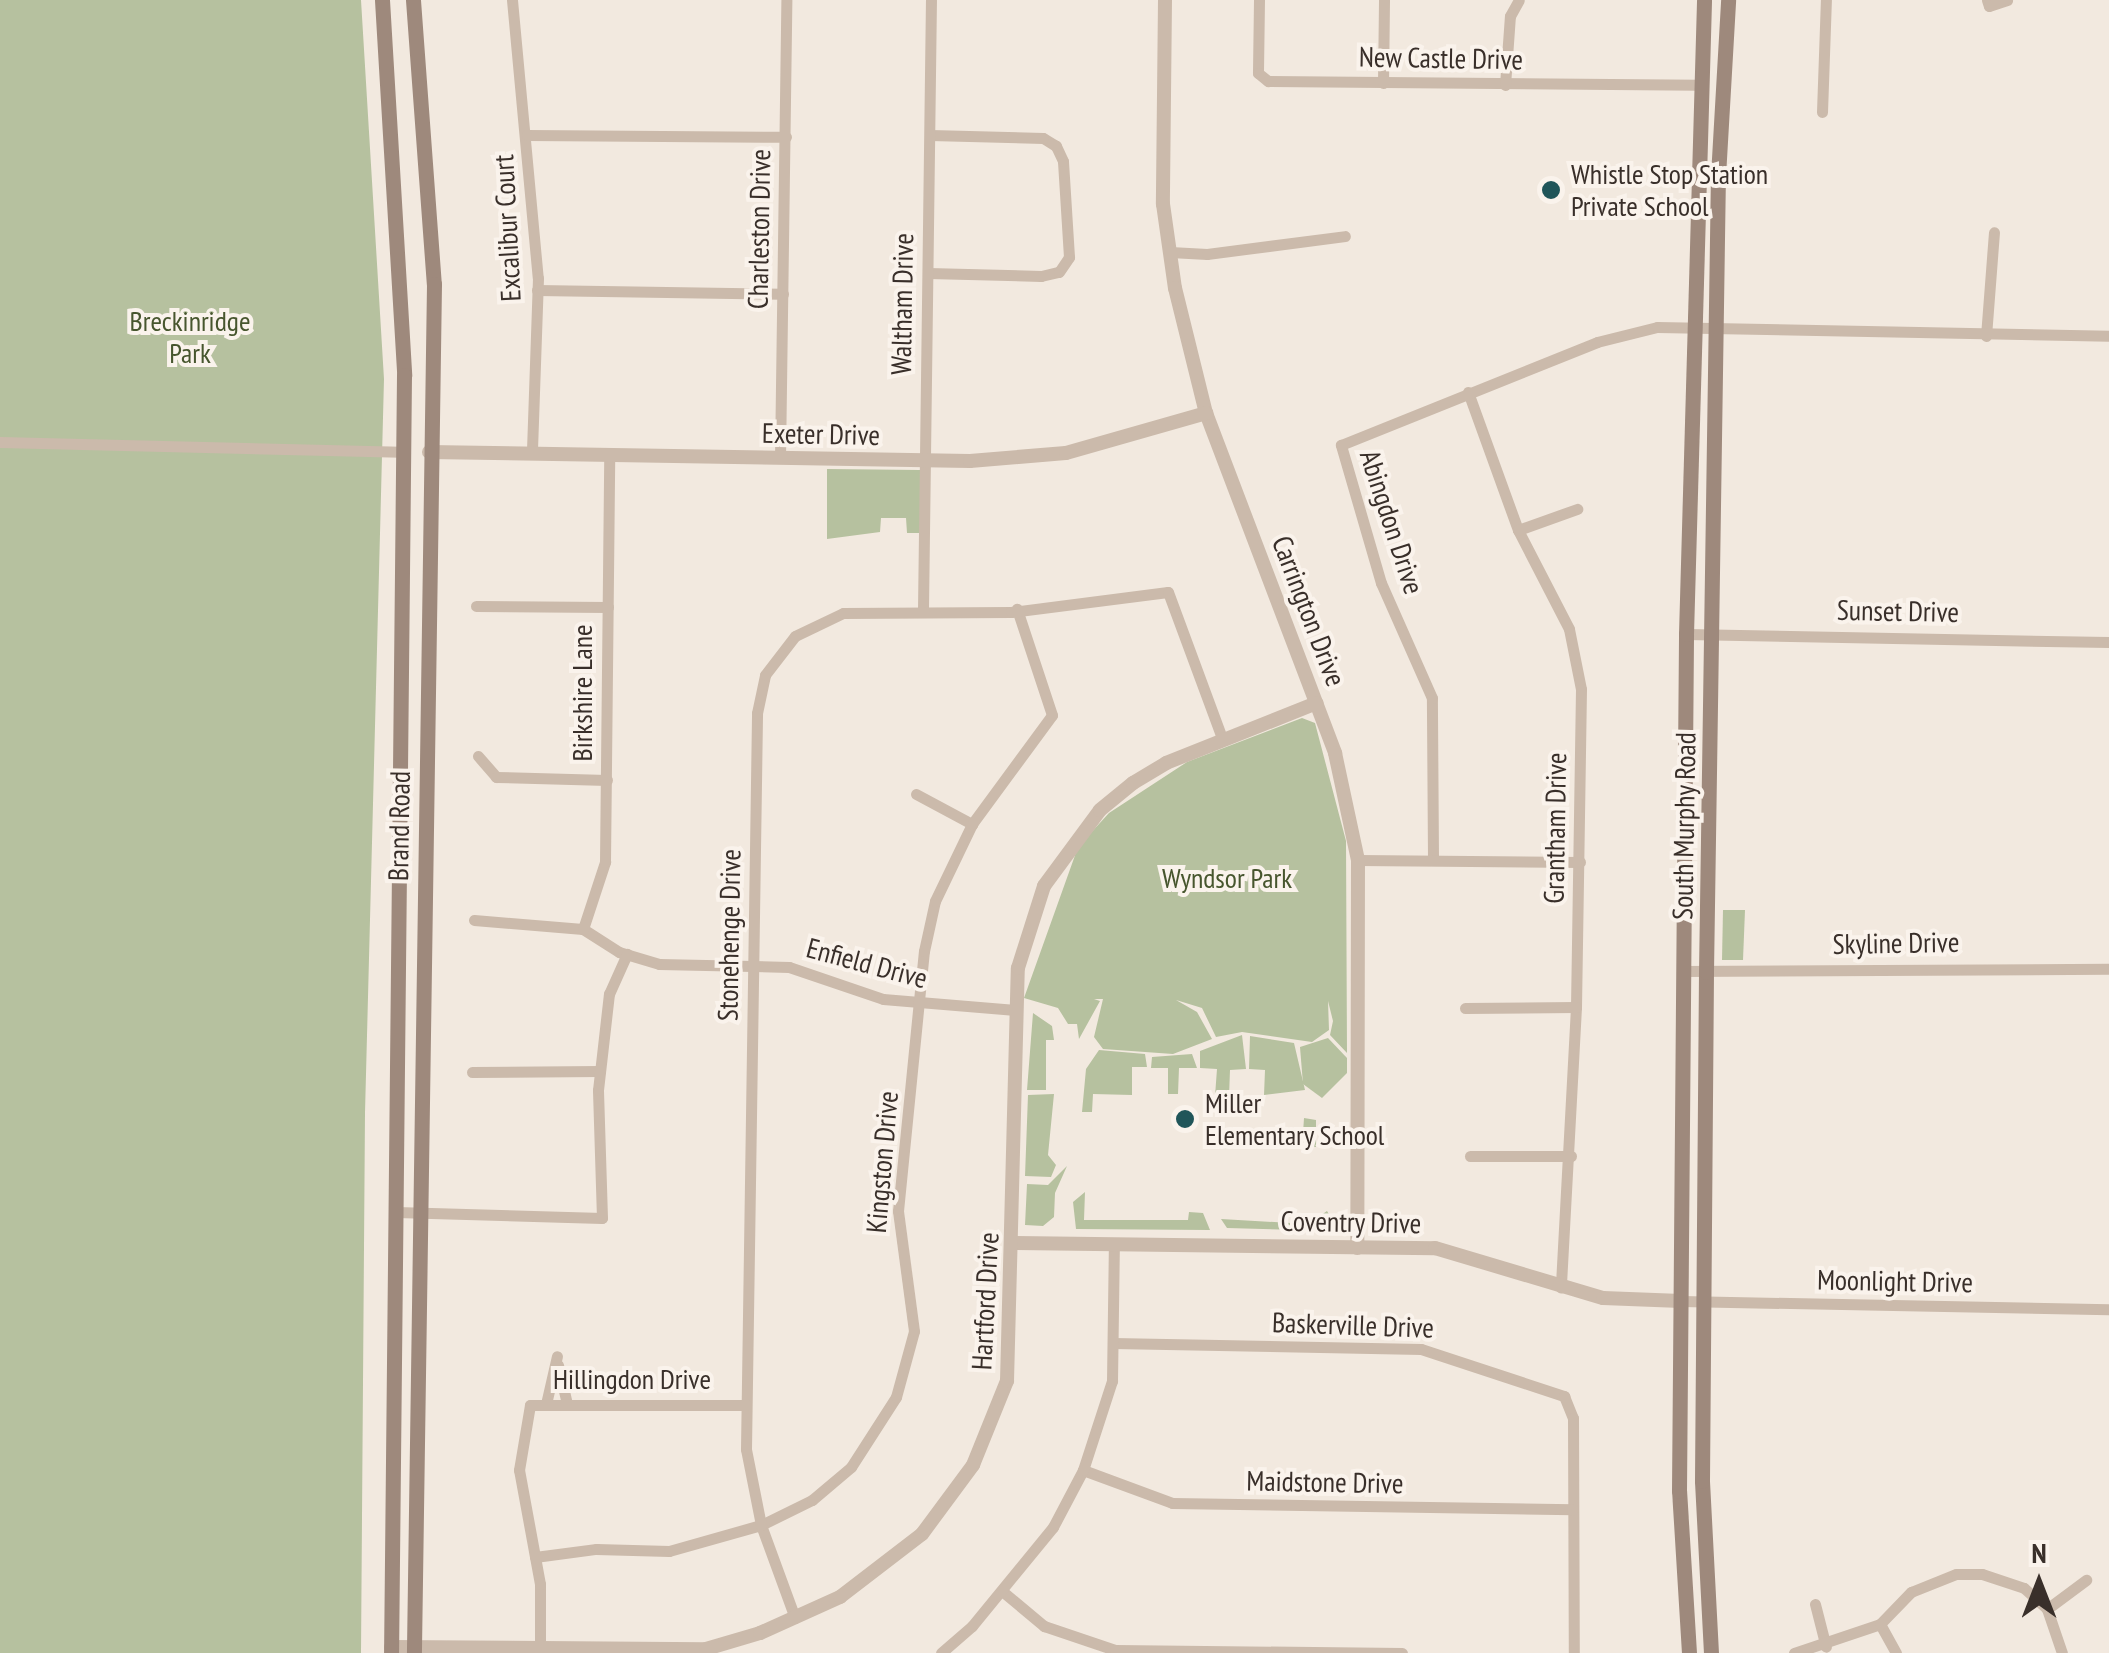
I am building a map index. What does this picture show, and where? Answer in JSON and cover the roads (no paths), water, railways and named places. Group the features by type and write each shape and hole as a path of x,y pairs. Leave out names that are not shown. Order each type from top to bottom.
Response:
{"main road":[{"name":"Brand Road","path":"382,0 395,170 404,375 400,452 391,1650"},
{"name":"Brand Road","path":"412,0 434,284 424,1213 414,1650"},
{"name":"South Murphy Road","path":"1689,1653 1679,1491 1686,634 1698,85 1704,0"},
{"name":"South Murphy Road","path":"1711,1653 1702,1481 1706,972 1716,329 1728,0"},
{"path":"395,170 427,166"},
{"path":"400,452 430,452"}],"street":[{"name":"Excalibur Court","path":"512,0 537,290 532,454"},
{"name":"Charleston Drive","path":"780,458 786,0"},
{"name":"Waltham Drive","path":"924,610 932,0"},
{"name":"Carrington Drive","path":"1164,0 1163,204 1206,412 1317,703 1346,794 1358,860 1358,1248"},
{"name":"New Castle Drive","path":"1259,0 1258,73 1268,80 1698,85"},
{"path":"1382,83 1384,0"},
{"path":"1506,85 1510,16 1519,0"},
{"path":"1822,112 1826,0"},
{"path":"1988,3 2007,0"},
{"path":"526,135 786,137"},
{"path":"928,274 1041,276 1060,272 1068,257 1064,161 1056,146 1043,138 930,135"},
{"path":"1986,336 1994,232"},
{"path":"1170,252 1208,254 1345,236"},
{"path":"537,290 782,294"},
{"name":"Abingdon Drive","path":"1433,857 1432,698 1381,583 1339,451 1357,434 1622,333 1692,328 2109,336"},
{"name":"Grantham Drive","path":"1468,392 1518,530 1558,601 1577,658 1580,862 1571,1156 1561,1288"},
{"name":"Exeter Drive","path":"430,452 926,461 1066,452 1206,412"},
{"path":"0,442 400,452"},
{"name":"Birkshire Lane","path":"583,928 605,862 609,455"},
{"path":"1518,530 1577,509"},
{"name":"Stonehenge Drive","path":"795,1618 760,1525 748,1468 757,713 765,675 795,636 819,622 866,610 1017,609 1168,592 1222,738"},
{"path":"476,606 608,607"},
{"name":"Kingston Drive","path":"535,1557 596,1548 669,1551 760,1525 812,1500 851,1467 878,1430 909,1360 914,1331 898,1211 918,1005 935,901 972,824 1052,715 1017,609"},
{"name":"Sunset Drive","path":"1686,634 2109,642"},
{"name":"Hartford Drive","path":"391,1650 706,1649 795,1618 874,1576 922,1534 973,1466 1007,1381 1014,1243 1016,1010 1030,924 1044,886 1070,846 1133,783 1222,738 1317,703"},
{"path":"478,756 496,777 607,780"},
{"path":"916,794 972,824"},
{"path":"1358,860 1433,857 1580,862"},
{"name":"Enfield Drive","path":"474,920 583,928 627,954 659,964 754,965 810,971 918,1005 1016,1010"},
{"path":"396,1212 602,1218 600,1071 609,994 627,954"},
{"name":"Skyline Drive","path":"1683,971 2109,969"},
{"path":"1465,1008 1576,1008"},
{"path":"472,1072 600,1071"},
{"path":"1470,1156 1571,1156"},
{"name":"Coventry Drive","path":"1014,1243 1434,1248 1603,1298 1681,1301"},
{"path":"941,1653 1002,1591 1053,1526 1083,1470 1112,1381 1114,1245"},
{"name":"Moonlight Drive","path":"1681,1301 2109,1309"},
{"name":"Baskerville Drive","path":"1113,1342 1445,1352 1570,1400 1574,1653"},
{"path":"546,1404 556,1356 567,1403"},
{"name":"Hillingdon Drive","path":"540,1651 535,1557 521,1500 520,1438 530,1405 746,1405"},
{"name":"Maidstone Drive","path":"1083,1470 1172,1503 1574,1509"},
{"path":"1794,1653 1826,1647 1880,1624 1911,1592 1956,1574 2006,1580 2047,1608 2062,1653"},
{"path":"2047,1608 2086,1580"},
{"path":"1002,1591 1044,1626 1114,1650 1402,1653"},
{"path":"1815,1604 1826,1647"},
{"path":"1880,1624 1896,1653"}],"place":[{"name":"Whistle Stop Station Private School","path":"1551,190"},
{"name":"Miller Elementary School","path":"1185,1119"}],"park label":[{"name":"Breckinridge Park","path":"190,337"},
{"name":"Wyndsor Park","path":"1227,878"}]}
